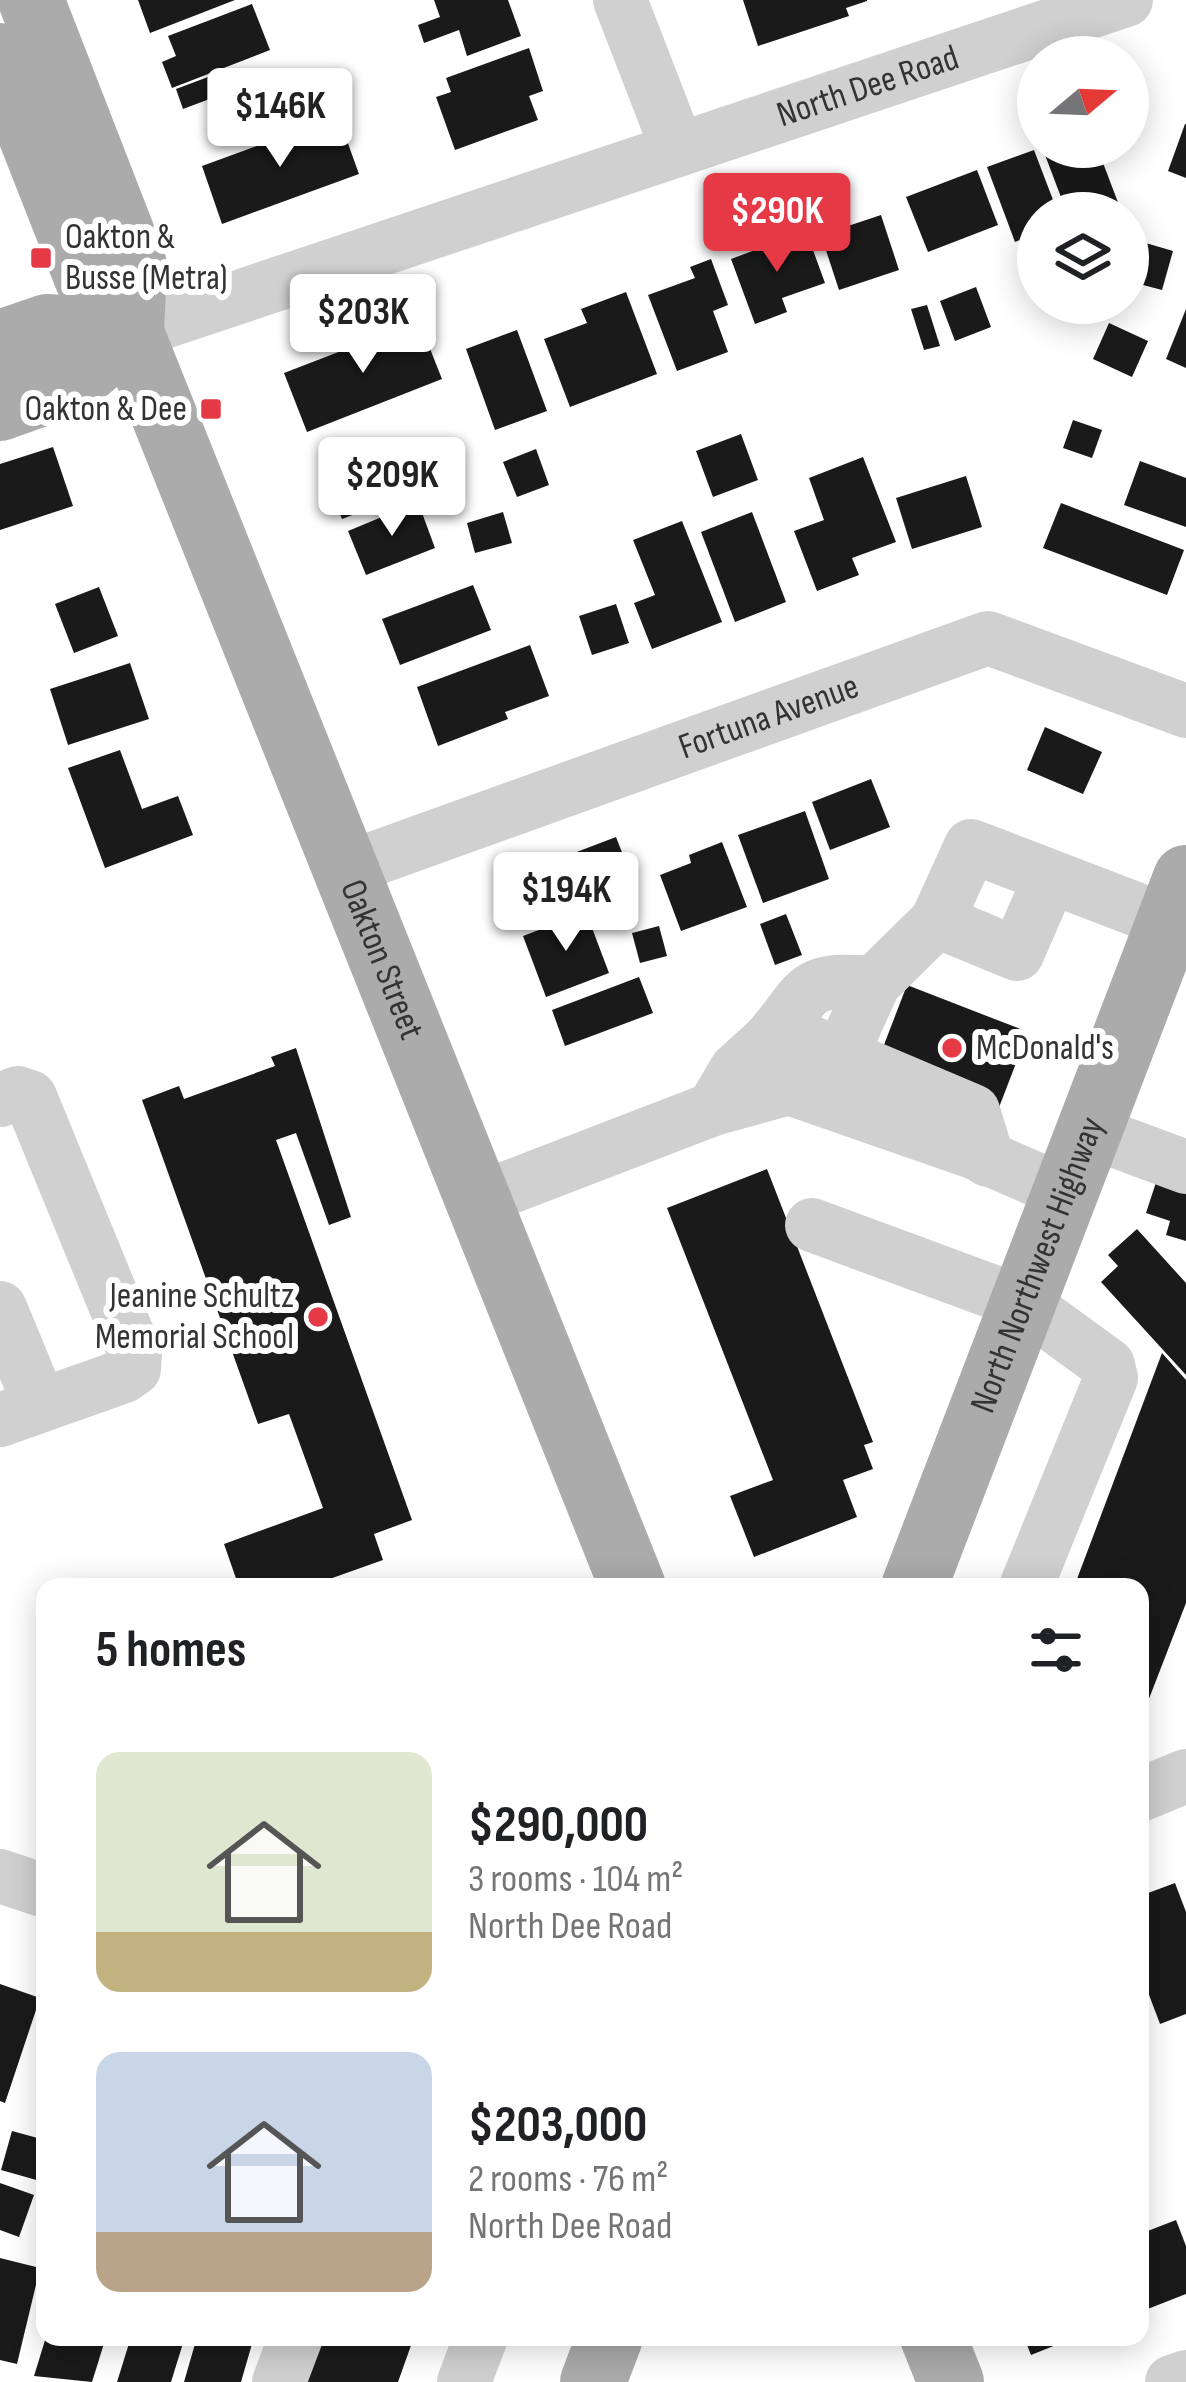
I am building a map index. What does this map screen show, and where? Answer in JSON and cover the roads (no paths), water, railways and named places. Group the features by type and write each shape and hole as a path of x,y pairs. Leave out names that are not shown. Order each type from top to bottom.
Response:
{"main road":[{"name":"Oakton Street","path":"31,0 134,265 131,333"},
{"name":"Oakton Street","path":"0,56 88,280 131,333 629,1578"},
{"name":"North Dee Road","path":"0,343 47,327 131,333"},
{"name":"North Dee Road","path":"0,408 70,383 131,333"},
{"name":"North Northwest Highway","path":"917,1578 1178,900"},
{"path":"593,2382 607,2346"},
{"path":"937,2346 951,2382"}],"street":[{"path":"620,0 678,150"},
{"name":"North Dee Road","path":"131,333 1126,0"},
{"name":"Fortuna Avenue","path":"348,868 988,638 1186,711"},
{"path":"841,1056 874,983 937,921 971,846 1050,878 1178,900"},
{"path":"937,921 1017,954 1050,878"},
{"path":"713,1108 736,1070 770,1040 806,989 834,980 874,983"},
{"path":"770,1040 805,1040 973,1111 981,1156"},
{"path":"479,1199 713,1108 789,1088 981,1156 1065,1192"},
{"path":"0,1100 18,1093 30,1097 135,1353 134,1369 20,1413 0,1309"},
{"path":"1089,1131 1186,1167"},
{"path":"812,1225 1023,1303 1108,1365 1111,1378 1030,1578"},
{"path":"1149,1791 1186,1776"},
{"path":"0,1876 36,1888"},
{"path":"279,2382 293,2346"},
{"path":"464,2382 478,2346"},
{"path":"1172,2382 1186,2378"}],"place":[{"name":"Oakton & Busse (Metra)","path":"41,258"},
{"name":"Oakton & Dee","path":"211,409"},
{"name":"McDonald's","path":"952,1048"},
{"name":"Jeanine Schultz Memorial School","path":"318,1317"}]}
